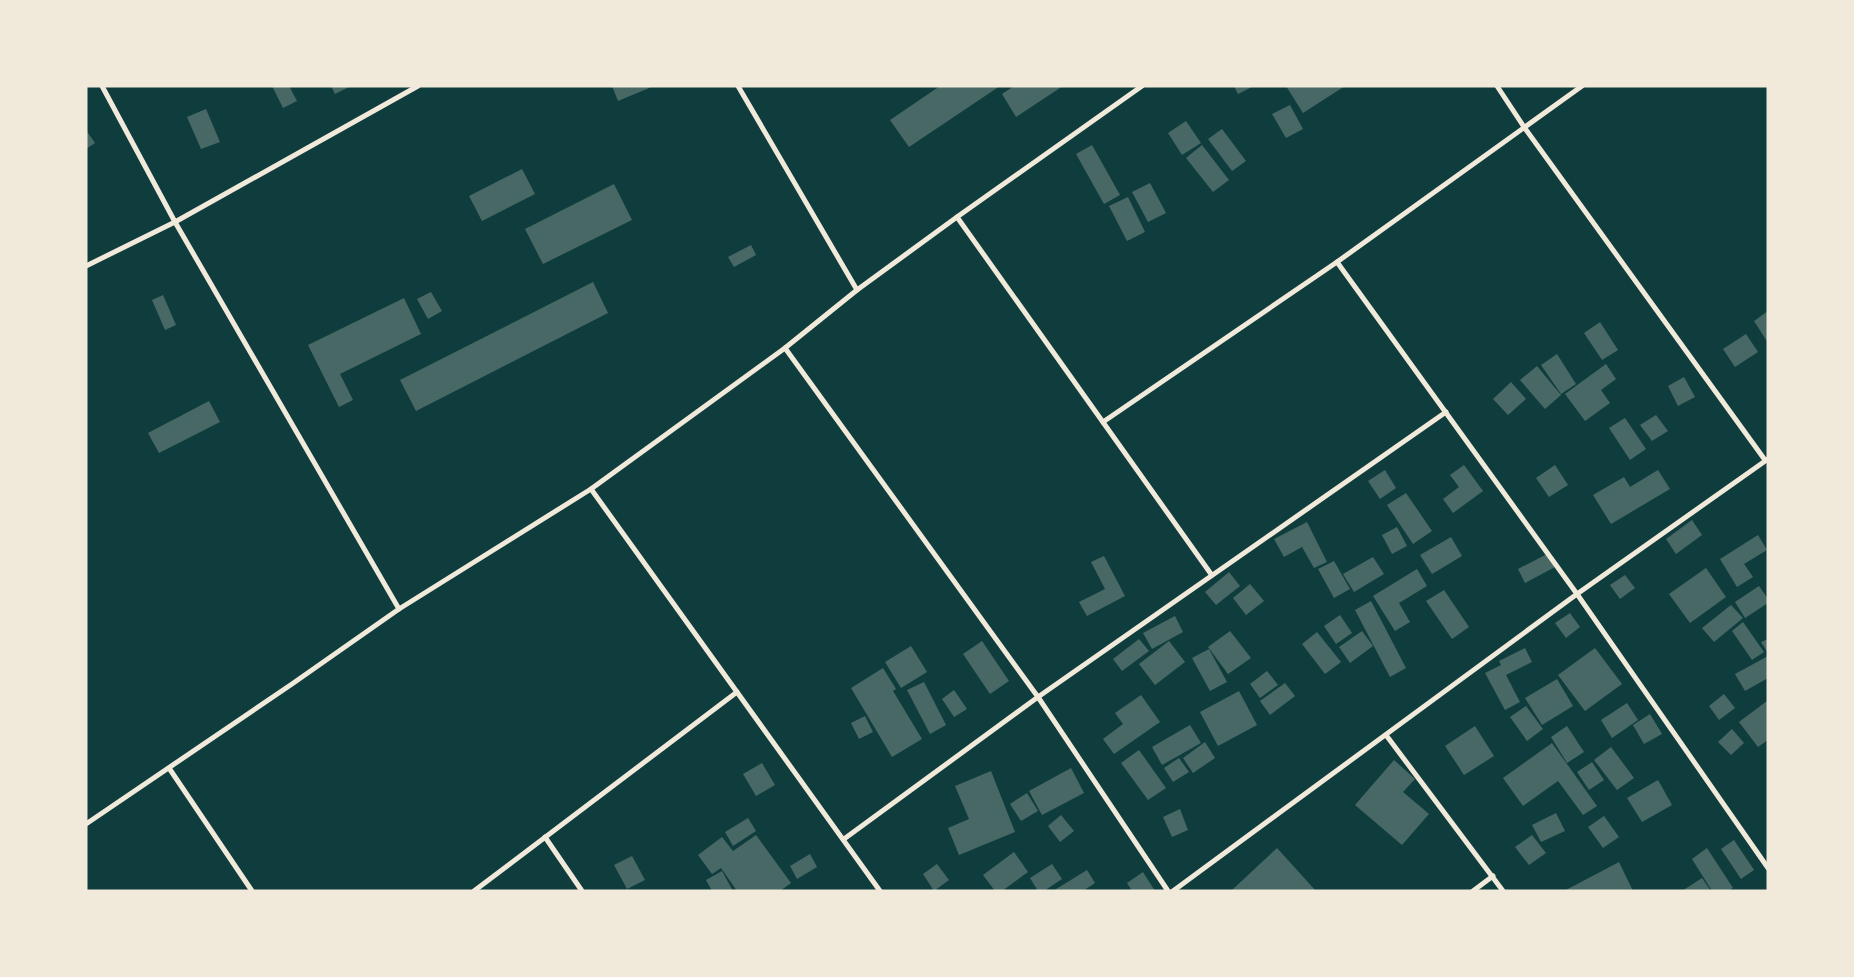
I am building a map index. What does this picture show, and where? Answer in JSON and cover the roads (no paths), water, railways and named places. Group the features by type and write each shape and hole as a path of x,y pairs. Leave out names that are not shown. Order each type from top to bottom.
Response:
{"street":[{"path":"102,86 175,222 399,609"},
{"path":"86,266 175,222 418,86"},
{"path":"738,86 857,290"},
{"path":"86,824 399,609 591,489 785,348 857,290 956,217 1142,86"},
{"path":"1173,891 1578,594 1767,460 1524,127 1497,86"},
{"path":"1103,422 1337,262 1582,86"},
{"path":"956,217 1211,574"},
{"path":"1337,262 1578,594 1768,868"},
{"path":"785,348 1038,696 1168,891"},
{"path":"844,839 1038,696 1446,412"},
{"path":"591,489 880,891"},
{"path":"474,891 737,692"},
{"path":"1386,735 1503,891"},
{"path":"169,768 252,891"},
{"path":"545,837 582,891"},
{"path":"1473,891 1492,876"}]}
